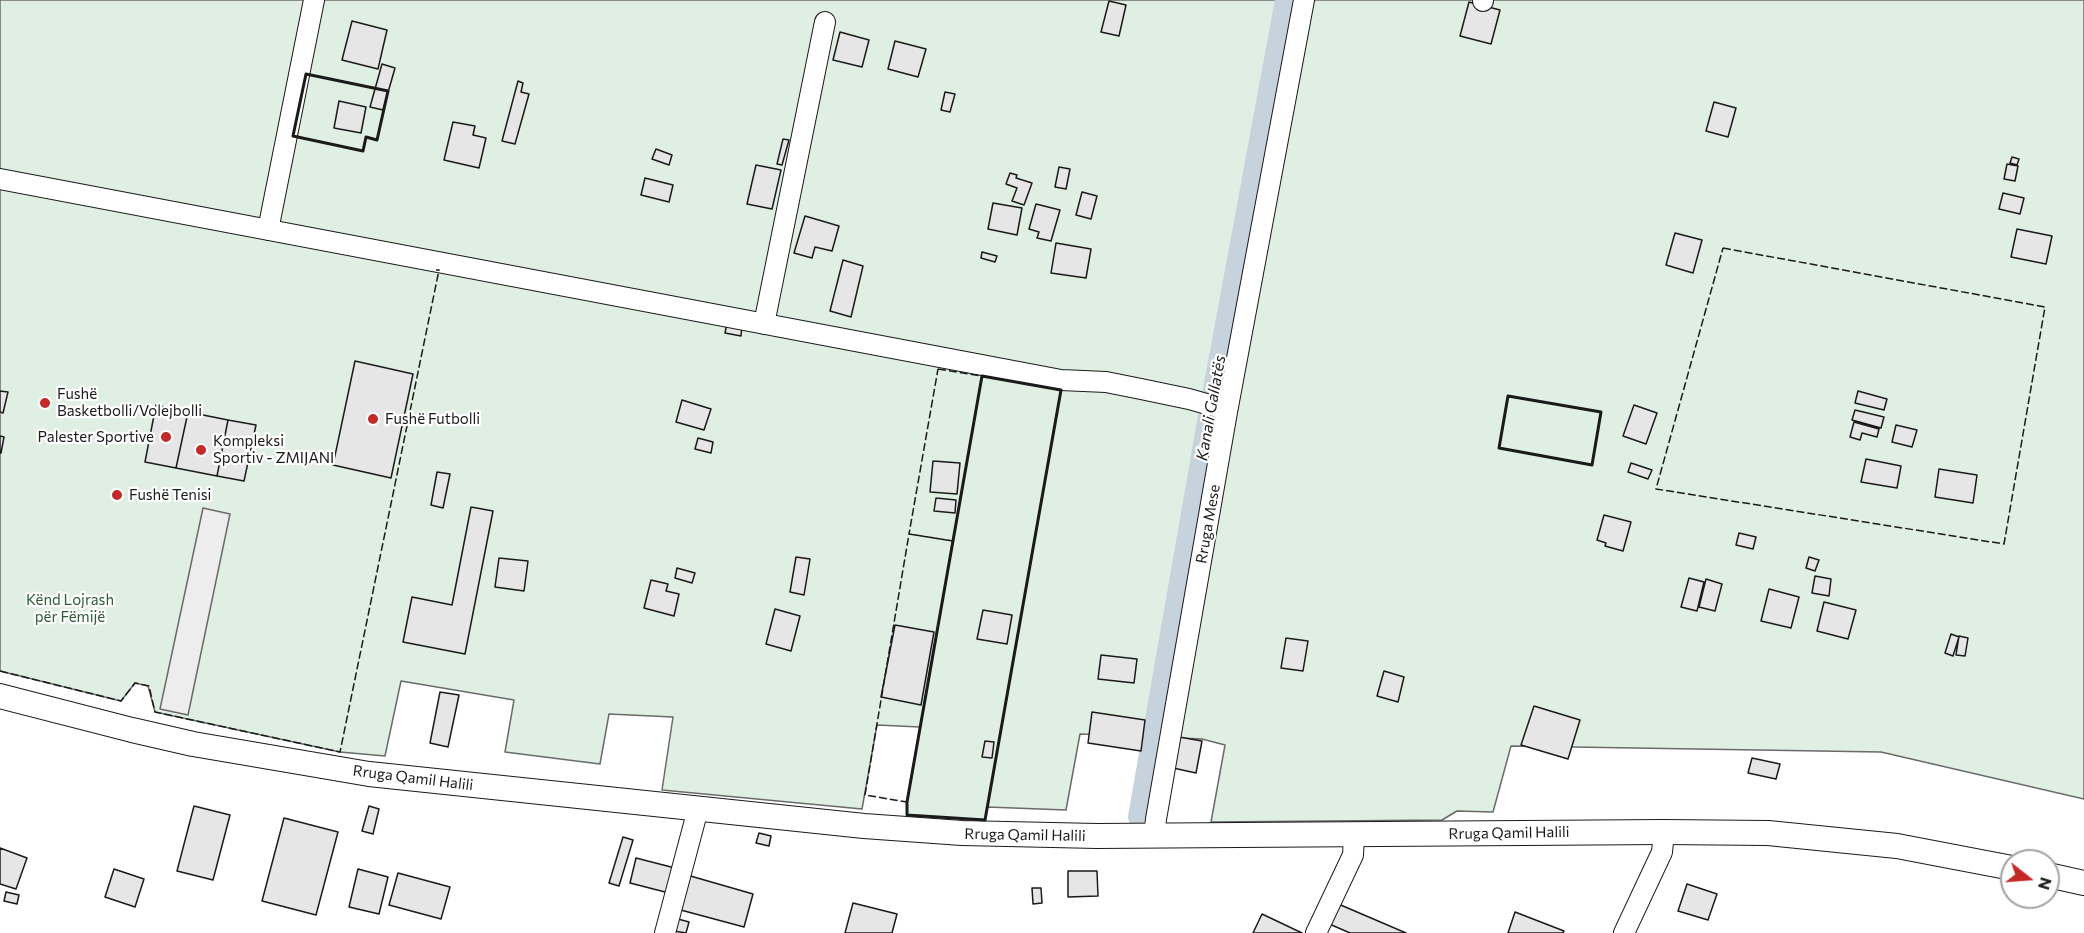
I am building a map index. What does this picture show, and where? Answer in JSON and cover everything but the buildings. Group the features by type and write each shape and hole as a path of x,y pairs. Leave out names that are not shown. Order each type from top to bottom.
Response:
{"main road":[{"name":"Rruga Qamil Halili","path":"0,696 132,730 254,756 369,774 864,826 962,833 1154,836 1768,833 1897,846 2000,866"},
{"path":"2060,878 2084,883"}],"street":[{"path":"268,230 314,0"},
{"name":"Rruga Mese","path":"1154,836 1222,409 1304,0"},
{"path":"764,324 825,22"},
{"path":"0,179 1061,380 1106,382 1189,399 1222,409"},
{"path":"665,933 698,809"},
{"path":"1624,933 1662,852 1664,832"},
{"path":"1316,933 1353,855 1354,835"}],"green space":[{"name":"Kënd Lojrash për Fëmijë","path":"0,0 2084,0 2084,799 1881,752 1511,746 1493,812 1457,811 1442,820 1211,822 1225,745 1202,739 1080,734 1066,810 987,807 985,820 907,815 907,802 920,727 877,725 862,809 662,790 673,717 609,714 600,764 505,752 514,700 401,681 385,756 340,752 155,712 148,686 135,683 121,701 0,671"}],"shaded area":[{"path":"203,508 230,514 188,715 160,709"}],"waterway":[{"name":"Kanali Gallatës","path":"1137,817 1206,422 1284,0"}],"fence":[{"path":"1723,248 2045,307 2004,544 1656,489 1723,248"},
{"path":"0,671 121,701 135,683 149,686 155,712 340,752 439,270 436,270"},
{"path":"938,369 982,376 953,541 909,534 938,369"},
{"path":"909,534 953,541 907,802 865,795 909,534"}],"wall":[{"path":"306,74 388,91 377,140 366,137 363,151 293,136 306,74"},
{"path":"982,376 1061,390 985,820 907,815 907,802 982,376"},
{"path":"1508,396 1601,412 1592,465 1499,448 1508,396"}],"place":[{"name":"Fushë Basketbolli/Volejbolli","path":"45,403"},
{"name":"Fushë Futbolli","path":"373,419"},
{"name":"Palester Sportive","path":"166,437"},
{"name":"Kompleksi Sportiv - ZMIJANI","path":"201,450"},
{"name":"Fushë Tenisi","path":"117,495"}]}
